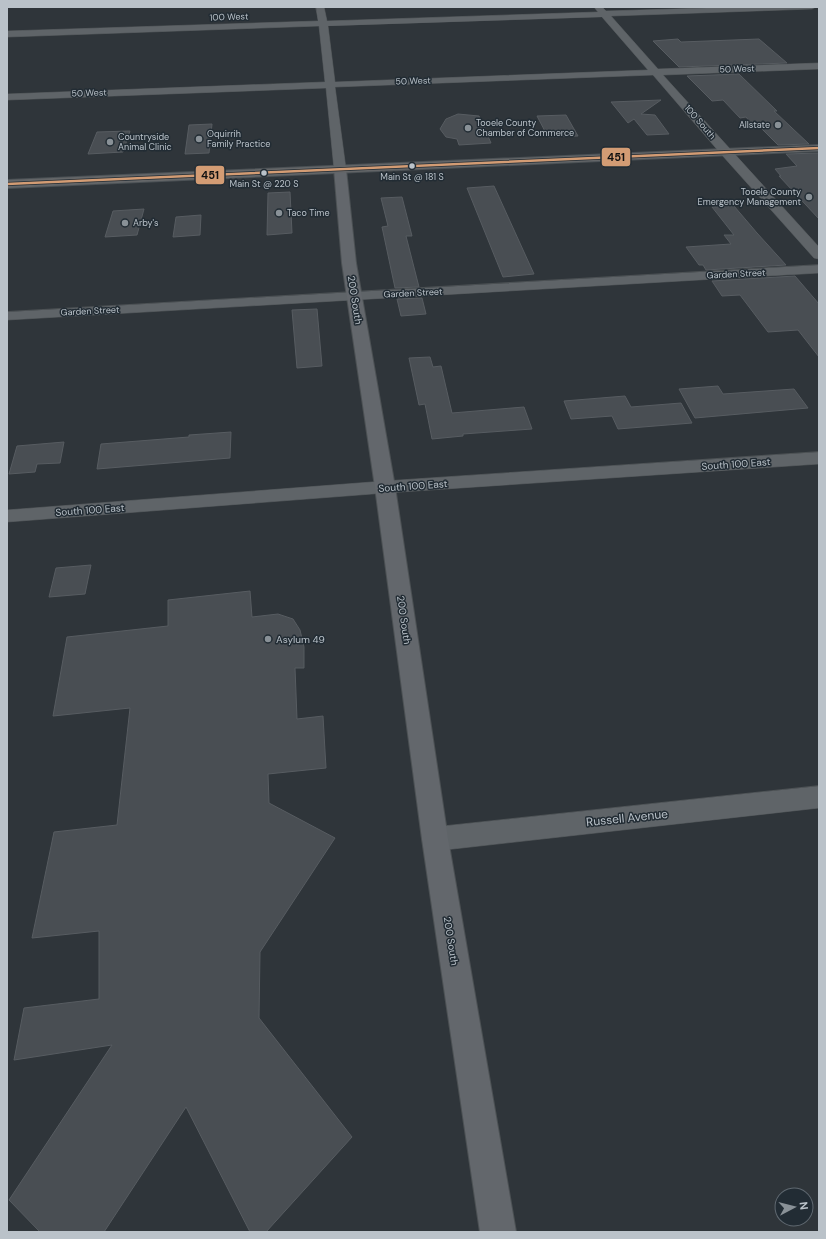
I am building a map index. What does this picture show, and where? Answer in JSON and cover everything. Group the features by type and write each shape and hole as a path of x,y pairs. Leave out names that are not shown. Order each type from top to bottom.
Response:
{"highway":[{"path":"7,184 819,148"}],"street":[{"name":"200 South","path":"320,7 350,263 385,487 435,839 498,1232"},
{"name":"100 West","path":"7,34 323,23 601,11 812,7"},
{"name":"100 South","path":"601,11 725,152 819,255"},
{"name":"50 West","path":"7,97 819,66"},
{"name":"Garden Street","path":"7,316 819,269"},
{"name":"South 100 East","path":"7,516 385,487 819,458"},
{"name":"Russell Avenue","path":"435,839 819,797"}],"building":[{"path":"678,39 681,42 759,39 787,63 679,67 653,41"},
{"path":"739,74 777,111 774,111 809,144 778,145 760,127 754,127 746,117 740,118 723,100 712,101 687,76"},
{"path":"661,100 641,114 655,115 669,134 647,135 634,119 628,123 611,102"},
{"name":"Tooele County Chamber of Commerce","path":"458,114 479,116 491,143 459,145 457,139 446,137 440,129 446,119"},
{"path":"566,115 578,136 548,137 537,116"},
{"name":"Oquirrih Family Practice","path":"212,124 209,153 185,154 189,125"},
{"name":"Countryside Animal Clinic","path":"130,131 123,152 88,154 97,132"},
{"name":"Tooele County Emergency Management","path":"818,153 819,219 779,176 781,176 775,169 797,166 786,154"},
{"path":"494,186 534,274 503,277 467,188"},
{"name":"Taco Time","path":"290,192 292,233 267,235 268,193"},
{"path":"402,197 412,236 406,236 419,287 395,288 382,227 388,226 381,198"},
{"path":"734,206 786,265 706,270 703,265 699,265 686,247 731,244 724,235 734,235 712,207"},
{"name":"Arby's","path":"144,209 137,235 105,237 113,211"},
{"path":"201,215 200,235 173,237 176,217"},
{"path":"795,276 819,304 819,357 798,330 768,332 740,295 722,296 712,281"},
{"path":"422,298 426,314 401,316 397,299"},
{"path":"317,309 322,366 297,368 292,310"},
{"path":"430,357 433,367 441,366 452,413 524,407 532,429 463,434 463,436 432,439 425,404 419,405 409,358"},
{"path":"718,386 723,394 794,389 808,408 695,418 679,389"},
{"path":"625,396 631,407 681,403 692,423 618,429 612,416 571,419 564,401"},
{"path":"231,432 230,458 97,469 101,444"},
{"path":"64,442 60,463 37,464 35,472 9,474 17,446"},
{"path":"91,565 85,594 49,597 56,568"},
{"path":"250,591 252,617 278,614 293,619 300,630 304,647 304,668 295,668 297,719 323,716 326,768 268,774 269,803 335,838 260,952 259,1018 352,1137 266,1232 250,1232 186,1107 104,1232 40,1232 9,1200 112,1045 14,1060 24,1008 99,999 99,931 32,938 54,832 117,825 130,708 53,716 67,637 168,626 168,600"}],"transit line":[{"name":"451","path":"7,184 819,148"}],"place":[{"name":"Allstate","path":"778,125"},
{"name":"Tooele County Chamber of Commerce","path":"468,128"},
{"name":"Oquirrih Family Practice","path":"199,139"},
{"name":"Countryside Animal Clinic","path":"110,142"},
{"name":"Main St @ 181 S","path":"412,166"},
{"name":"Main St @ 220 S","path":"264,173"},
{"name":"Tooele County Emergency Management","path":"809,197"},
{"name":"Taco Time","path":"279,213"},
{"name":"Arby's","path":"125,223"},
{"name":"Asylum 49","path":"268,639"}]}
